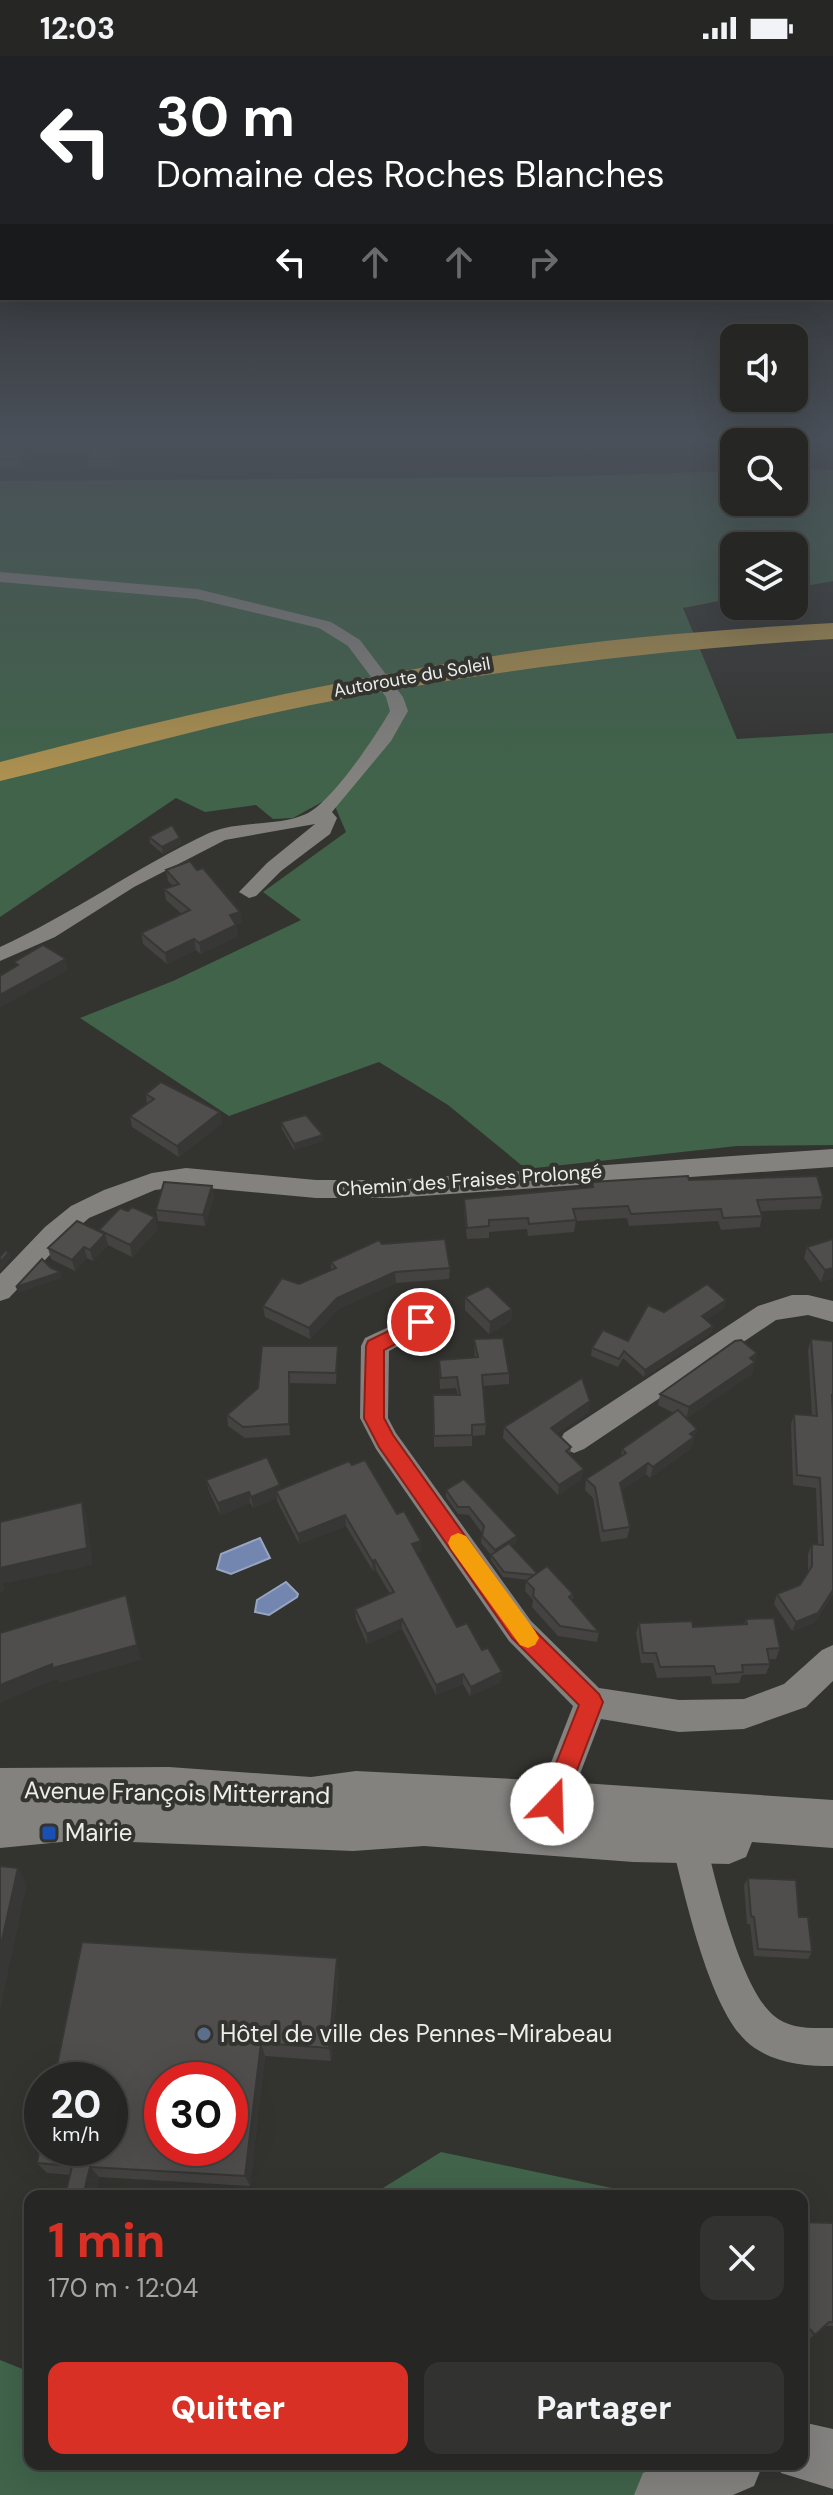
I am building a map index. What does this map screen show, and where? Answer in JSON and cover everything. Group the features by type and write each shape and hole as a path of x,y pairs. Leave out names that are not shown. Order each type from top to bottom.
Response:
{"highway":[{"path":"405,664 557,638 720,617"},
{"name":"Autoroute du Soleil","path":"0,755 213,700 405,664 670,630 833,618"},
{"name":"Autoroute du Soleil","path":"0,772 202,719 357,685 465,666 680,641 833,631"},
{"path":"0,780 301,706 487,673 642,660 824,659"}],"main road":[{"name":"Avenue François Mitterrand","path":"0,1791 169,1790 311,1800 356,1794 552,1804 686,1826 833,1842"},
{"name":"Avenue François Mitterrand","path":"0,1824 82,1816 353,1827 424,1822 633,1838 686,1826 833,1824"},
{"path":"808,2453 833,2459"},
{"path":"665,2495 719,2470"}],"street":[{"path":"0,577 197,594 325,625 348,637 362,653 394,697 399,711 392,727 323,812 301,823 220,835 127,883 48,933 0,955"},
{"path":"249,892 274,867 323,830 327,818 323,812"},
{"name":"Chemin des Fraises Prolongé","path":"0,1291 54,1234 80,1212 152,1182 186,1177 316,1189 393,1189 833,1158"},
{"path":"574,1441 767,1313 785,1305 807,1303 833,1312"},
{"path":"421,1322 375,1346 374,1418 386,1441 520,1631 591,1702 679,1716 744,1714 795,1696 833,1660"},
{"path":"552,1804 591,1702"},
{"path":"686,1826 734,1995 752,2021 781,2042 815,2049 833,2047"}],"green space":[{"path":"0,553 720,553 720,601 683,608 737,739 833,733 833,1145 737,1146 526,1169 448,1105 379,1062 229,1116 80,1018 173,981 301,920 263,892 346,832 331,797 293,818 273,819 256,805 205,812 176,798 0,917"},
{"path":"808,553 833,553 833,581 808,585"},
{"path":"441,2152 621,2190 380,2190"},
{"path":"0,2360 24,2370 24,2470 709,2470 706,2495 0,2495"}],"water":[{"path":"260,1538 270,1558 231,1574 217,1569 221,1554"},
{"path":"286,1582 298,1594 297,1597 269,1615 255,1612 257,1600"}],"building":[{"path":"172,825 180,838 162,847 149,837"},
{"path":"190,861 197,870 203,868 240,912 230,915 236,925 199,943 194,939 165,953 141,933 190,910 164,889 179,884 166,870"},
{"path":"43,945 66,959 0,995 0,976 18,965 14,962"},
{"path":"161,1082 220,1112 177,1146 130,1116 154,1099 146,1094"},
{"path":"306,1115 323,1135 294,1144 281,1122"},
{"path":"688,1176 689,1180 817,1176 823,1197 757,1200 762,1216 723,1218 721,1209 631,1214 628,1206 573,1209 576,1220 529,1224 528,1218 489,1220 489,1226 467,1228 464,1199 593,1187 592,1182"},
{"path":"164,1182 212,1186 203,1215 156,1210"},
{"path":"132,1207 155,1217 130,1245 99,1230 120,1208 128,1211"},
{"path":"77,1221 105,1234 90,1250 84,1247 72,1260 48,1248"},
{"path":"445,1239 450,1268 395,1272 337,1298 309,1328 263,1306 282,1278 299,1284 336,1268 331,1262 379,1240 382,1244"},
{"path":"833,1239 833,1268 825,1270 807,1247"},
{"path":"42,1259 61,1272 16,1287"},
{"path":"707,1284 726,1300 702,1316 713,1326 645,1370 624,1351 619,1359 592,1348 603,1330 628,1341 648,1305 664,1312"},
{"path":"488,1286 512,1309 490,1322 465,1297"},
{"path":"503,1338 509,1373 482,1375 486,1424 472,1425 472,1435 434,1436 433,1395 460,1395 457,1377 441,1378 439,1360 478,1357 474,1339"},
{"path":"811,1339 833,1341 833,1590 818,1613 796,1622 777,1594 800,1585 812,1566 812,1544 823,1545 820,1478 797,1475 794,1414 817,1416"},
{"path":"741,1340 757,1353 750,1358 755,1362 689,1407 660,1394 735,1341"},
{"path":"262,1346 338,1346 336,1373 289,1372 289,1424 243,1427 227,1415 258,1388"},
{"path":"582,1378 590,1401 551,1428 571,1447 566,1451 584,1469 559,1485 504,1427"},
{"path":"678,1410 697,1429 690,1434 694,1437 653,1467 648,1463 620,1483 630,1527 603,1531 595,1487 586,1479 626,1453 622,1449"},
{"path":"267,1457 280,1485 251,1497 249,1492 218,1503 206,1480"},
{"path":"365,1460 397,1514 404,1511 421,1541 412,1544 457,1627 467,1623 482,1650 488,1648 502,1672 471,1687 463,1674 436,1685 402,1619 367,1634 355,1609 394,1592 345,1515 298,1534 276,1491 349,1461 352,1465"},
{"path":"464,1479 517,1536 495,1550 482,1536 484,1526 469,1507 458,1507 446,1490"},
{"path":"82,1502 87,1548 0,1568 0,1522"},
{"path":"509,1543 537,1573 535,1575 504,1572 491,1555"},
{"path":"547,1566 573,1594 569,1597 599,1632 560,1626 533,1596 534,1589 526,1581"},
{"path":"126,1595 137,1645 53,1668 52,1664 0,1685 0,1633"},
{"path":"774,1618 780,1648 767,1649 770,1664 742,1665 743,1672 716,1674 714,1666 660,1667 656,1653 643,1653 639,1623 692,1621 693,1627 747,1624 746,1619"},
{"path":"0,1866 18,1868 0,1949"},
{"path":"748,1878 796,1880 799,1917 808,1917 812,1952 758,1949"},
{"name":"Hôtel de ville des Pennes-Mirabeau","path":"82,1942 337,1958 329,2048 261,2043 248,2151 248,2062 144,2062 144,2166 246,2166 245,2176 90,2167 84,2190 66,2190 72,2166 128,2166 128,2062 58,2062"},
{"path":"808,2222 833,2223 833,2322 815,2335 808,2327"}],"slow traffic":[{"path":"458,1543 528,1638"}],"place":[{"name":"Mairie","path":"49,1833"},
{"name":"Hôtel de ville des Pennes-Mirabeau","path":"204,2034"}],"route":[{"path":"421,1322 375,1346 374,1418 386,1441 520,1631 591,1702 552,1804"}]}
